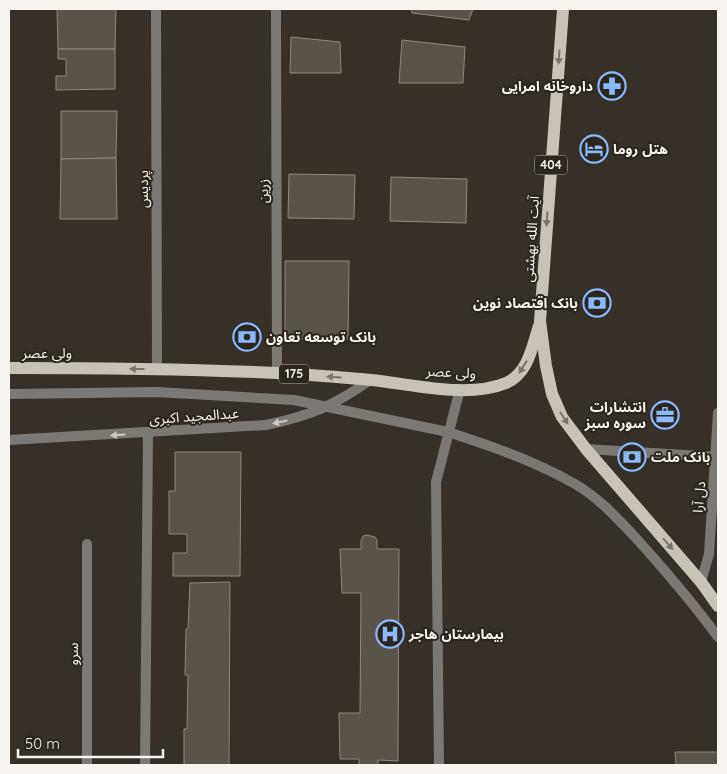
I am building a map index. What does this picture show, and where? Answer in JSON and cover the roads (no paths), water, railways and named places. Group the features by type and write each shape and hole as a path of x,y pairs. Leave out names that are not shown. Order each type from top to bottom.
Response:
{"main road":[{"name":"آیت الله بهشتی","path":"540,321 563,9"},
{"name":"ولی عصر","path":"9,368 277,373 460,389 489,387 504,383 517,376 528,358 540,321"},
{"path":"540,321 552,394 562,417 586,449 701,582 718,606"}],"street":[{"name":"پردیس","path":"156,9 157,370"},
{"name":"زرین","path":"276,9 277,373"},
{"name":"عبدالمجید اکبری","path":"9,440 266,425 299,418 328,407 370,380"},
{"path":"439,765 436,482 460,389"},
{"path":"9,394 157,392 294,400 448,432 542,466 575,484 604,505 688,597 718,637"},
{"name":"دل آرا","path":"701,582 709,554 717,457 718,413"},
{"path":"145,765 148,433"},
{"path":"586,449 717,457"},
{"name":"سرو","path":"87,544 87,765"}],"place":[{"name":"داروخانه امرایی","path":"612,86"},
{"name":"هتل روما","path":"594,149"},
{"name":"بانک اقتصاد نوین","path":"597,303"},
{"name":"بانک توسعه تعاون","path":"247,337"},
{"name":"انتشارات سوره سبز","path":"665,415"},
{"name":"بانک ملت","path":"632,457"},
{"name":"بیمارستان هاجر","path":"390,634"}]}
